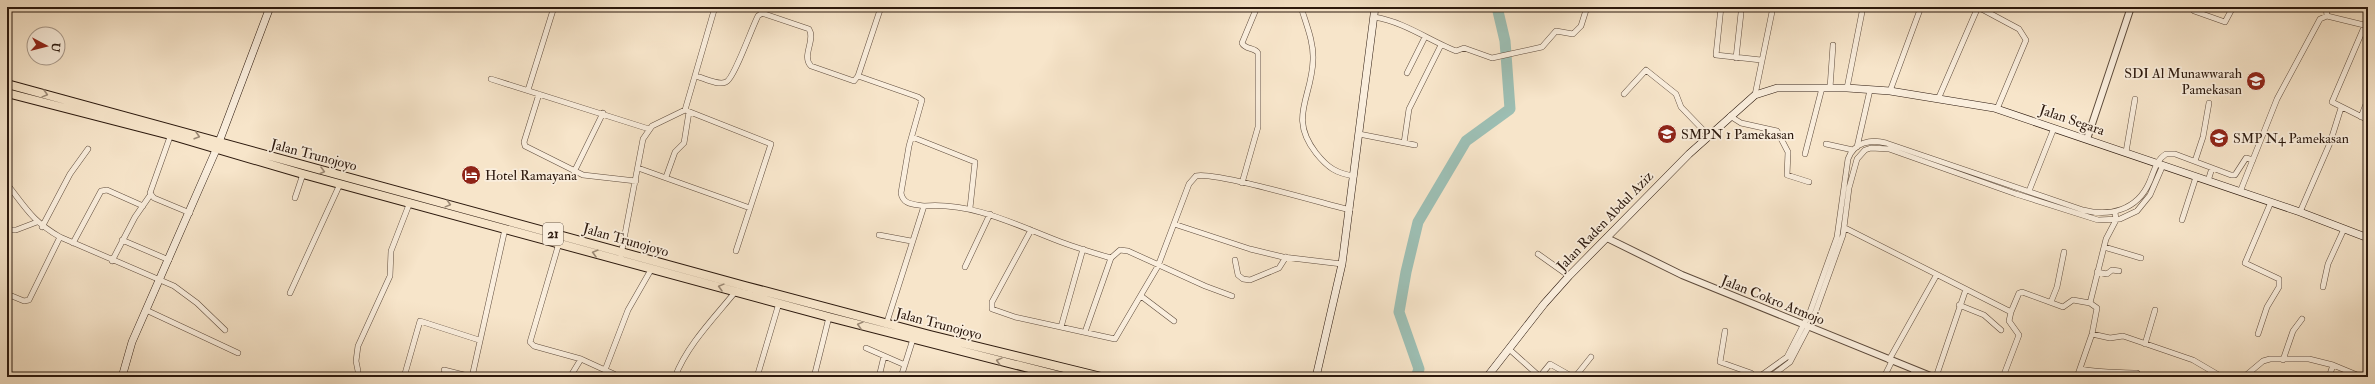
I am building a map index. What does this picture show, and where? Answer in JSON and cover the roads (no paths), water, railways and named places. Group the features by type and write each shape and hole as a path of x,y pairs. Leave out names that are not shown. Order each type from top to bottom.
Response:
{"highway":[{"name":"Jalan Trunojoyo","path":"7,84 60,98 172,132 303,174 559,243 621,256 652,268 829,317 886,327 913,339 1039,374 1064,377"},
{"name":"Jalan Trunojoyo","path":"7,93 58,107 172,132"},
{"path":"58,107 60,98"},
{"name":"Jalan Trunojoyo","path":"217,146 886,327 1101,377"}],"main road":[{"path":"122,377 132,342 190,213 270,7"},
{"path":"1316,377 1342,264 1375,7"},
{"name":"Jalan Segara","path":"1755,94 1777,88 1847,88 1890,91 1939,97 1997,109 2300,212 2368,238"},
{"name":"Jalan Raden Abdul Aziz","path":"1487,377 1508,349 1569,276 1708,135 1755,94"}],"street":[{"path":"528,90 554,7"},
{"path":"666,177 674,154 684,143 687,111 715,7"},
{"path":"696,76 720,83 729,80 735,71 758,16 762,13 809,29 812,33 807,59 811,66 855,80 858,76 882,7"},
{"path":"1242,183 1258,127 1258,53 1257,51 1245,47 1242,43 1257,7"},
{"path":"1301,7 1313,58 1302,116 1303,129 1311,145 1328,167 1339,173 1354,176"},
{"path":"1374,17 1406,25 1425,37 1456,51 1464,48 1492,58 1542,47 1556,31 1573,34 1581,26 1587,7"},
{"path":"1721,7 1716,55 1761,60"},
{"path":"1755,94 1773,7"},
{"path":"1847,88 1863,7"},
{"path":"1890,91 1921,7"},
{"path":"1939,97 1978,7 2019,29 2026,38 2025,45 2011,71 1997,109"},
{"path":"2087,139 2131,7"},
{"path":"2196,7 2194,12 2225,22 2233,7"},
{"path":"2240,192 2277,99 2305,43 2320,19 2327,12 2366,26 2332,102 2341,108 2368,120"},
{"path":"1736,58 1741,13"},
{"path":"1407,73 1425,37"},
{"path":"1404,143 1409,109 1441,45"},
{"path":"1805,154 1826,88 1833,46"},
{"path":"1624,94 1644,70 1649,71 1676,94 1681,106 1708,135"},
{"path":"858,76 920,98 922,104 912,137 901,196 908,203 924,206 952,205 970,208 1111,258"},
{"path":"491,79 603,113 649,129"},
{"path":"1836,248 1847,187 1855,165 1856,151 1870,90"},
{"path":"539,94 524,144 574,172 591,178 636,181"},
{"path":"2126,152 2135,99"},
{"path":"2361,117 2368,99"},
{"path":"2195,161 2203,137 2209,103"},
{"path":"2300,212 2330,143 2341,108"},
{"path":"621,256 643,139 649,129 658,122 687,111 770,144 736,251"},
{"path":"574,172 603,113"},
{"path":"1730,116 1741,123 1777,131 1788,152 1787,175 1809,182"},
{"path":"2028,193 2054,128"},
{"path":"112,260 122,240 151,194 172,132"},
{"path":"1359,134 1415,145"},
{"path":"912,137 975,162 970,208"},
{"path":"1770,377 1790,362 1807,327 1836,248 1845,228 1848,159 1867,142 1912,154 2000,185 2028,193 2091,219 2115,215 2136,206 2146,196 2162,156 2171,153 2236,175 2246,158 2252,160"},
{"path":"1826,144 1856,151 1875,144"},
{"path":"42,227 70,174 88,149"},
{"path":"638,168 750,208"},
{"path":"2208,181 2212,168"},
{"path":"294,198 303,174"},
{"path":"1031,230 992,302 992,308 1015,317 1116,338 1158,266 1189,184 1196,176 1203,175 1242,183 1350,210"},
{"path":"2182,220 2196,177"},
{"path":"7,184 42,227 73,243 180,290 225,330"},
{"path":"290,294 340,184"},
{"path":"73,243 101,191 107,190 143,206"},
{"path":"151,194 190,213"},
{"path":"2090,303 2104,247 2115,215 2136,206 2146,196"},
{"path":"358,371 356,361 358,346 390,276 391,250 410,202"},
{"path":"2258,334 2267,307 2279,287 2279,279 2245,263 2271,202"},
{"path":"886,327 896,289 924,206"},
{"path":"965,267 990,214"},
{"path":"7,230 16,230 37,222"},
{"path":"1174,224 1250,249 1286,257 1342,264"},
{"path":"1845,228 1936,276 1966,289 2011,312"},
{"path":"444,370 472,377 479,340 505,229"},
{"path":"2323,287 2328,264 2344,229"},
{"path":"879,235 911,242"},
{"path":"7,294 24,301 29,300 60,237"},
{"name":"Jalan Cokro Atmojo","path":"1607,238 1682,275 1890,361 1933,377"},
{"path":"122,240 169,260"},
{"path":"559,243 530,342 534,346 581,359 614,374 615,377"},
{"path":"2104,247 2142,258"},
{"path":"1061,327 1083,249"},
{"path":"1085,332 1111,258 1116,252 1123,250 1232,296"},
{"path":"2050,302 2057,287 2064,252"},
{"path":"1538,254 1569,276"},
{"path":"1235,260 1238,275 1243,279 1250,280 1279,268 1286,257"},
{"path":"605,370 628,310 652,268"},
{"path":"2097,272 2107,274 2112,270 2119,271"},
{"path":"1884,377 1890,361 1936,276"},
{"path":"1936,377 1959,305 1966,289"},
{"path":"675,377 692,347 736,291"},
{"path":"2003,377 2019,335 2009,321 2011,312 2020,292 2028,293 2062,307 2073,300 2090,303 2097,308 2092,334 2077,377"},
{"path":"1141,296 1174,321"},
{"path":"757,377 779,303"},
{"path":"1959,305 1984,315 2001,330"},
{"path":"146,310 238,353"},
{"path":"2145,344 2155,310"},
{"path":"814,377 829,317"},
{"path":"2283,360 2293,331 2302,319"},
{"path":"404,377 420,321 479,340"},
{"path":"1759,377 1787,357 1807,327"},
{"path":"1725,331 1720,362 1751,373 1755,377"},
{"path":"2092,334 2110,338 2123,336 2193,360 2222,377"},
{"path":"901,377 913,339"},
{"path":"866,348 905,365"},
{"path":"1508,349 1538,375 1541,375 1550,364 1574,377 1591,357"},
{"path":"879,377 884,356"},
{"path":"570,377 581,359"},
{"path":"2244,377 2266,359 2309,359 2333,365 2362,377"},
{"path":"2329,377 2333,365"},
{"path":"2080,369 2105,373 2110,371 2137,373"},
{"path":"1911,377 1915,370"}],"waterway":[{"path":"1416,377 1419,369 1399,312 1406,272 1418,222 1466,141 1510,109 1505,41 1497,7"}],"place":[{"name":"SDI Al Munawwarah Pamekasan","path":"2256,81"},
{"name":"SMPN 1 Pamekasan","path":"1667,134"},
{"name":"SMP N4 Pamekasan","path":"2219,138"},
{"name":"Hotel Ramayana","path":"471,175"}]}
